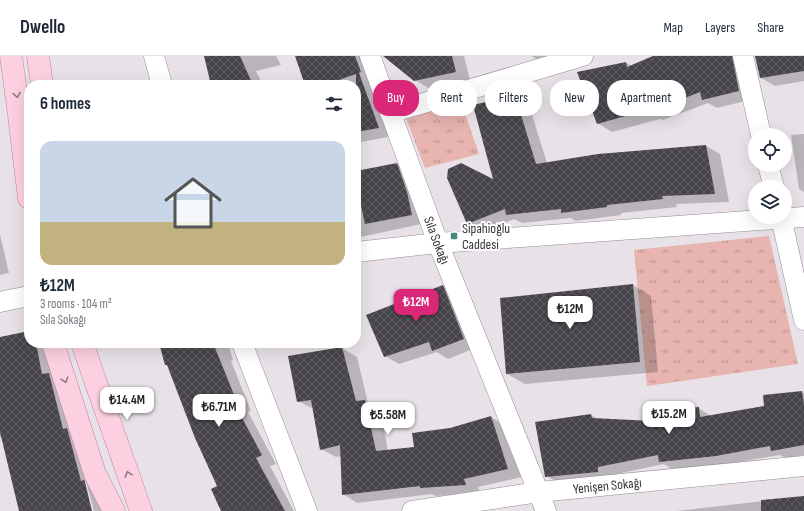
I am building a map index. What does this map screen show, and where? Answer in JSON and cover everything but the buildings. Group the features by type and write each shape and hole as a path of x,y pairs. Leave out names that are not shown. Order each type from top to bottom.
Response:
{"main road":[{"path":"11,56 24,157"},
{"path":"38,56 41,80"},
{"path":"55,348 95,474 114,511"},
{"path":"84,348 141,511"}],"street":[{"path":"154,56 161,80"},
{"name":"Sıla Sokağı","path":"370,56 378,80"},
{"path":"419,104 583,56"},
{"path":"743,56 759,128"},
{"name":"Sıla Sokağı","path":"391,116 438,243 540,492 546,511"},
{"path":"792,218 804,217"},
{"path":"361,251 438,243 748,220"},
{"path":"782,224 804,320"},
{"path":"0,302 24,297"},
{"path":"244,348 307,511"},
{"name":"Yenişen Sokağı","path":"412,511 540,492 804,466"}],"green space":[{"path":"427,110 427,116 466,116 479,154 425,168 405,116 419,116 419,112"},
{"path":"769,236 798,364 647,386 634,250"}],"place":[{"name":"Sipahioğlu Caddesi","path":"454,236"}]}
